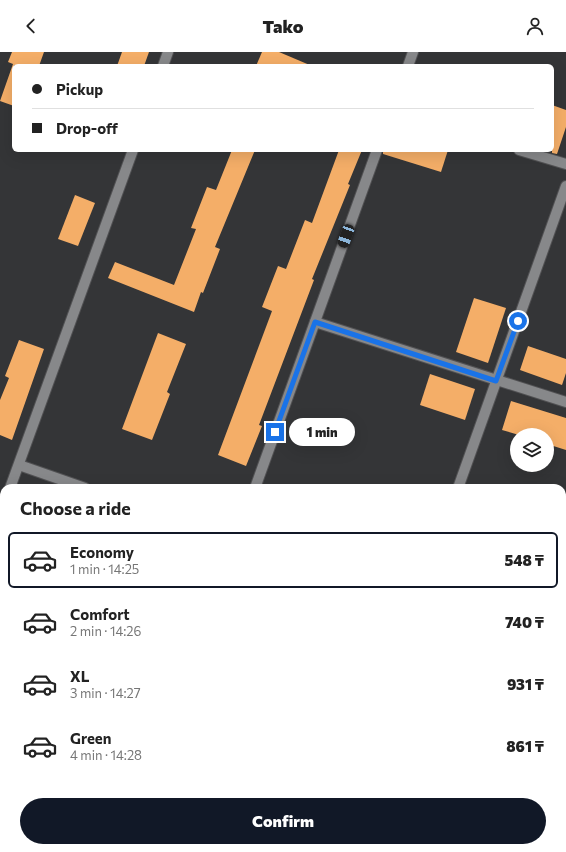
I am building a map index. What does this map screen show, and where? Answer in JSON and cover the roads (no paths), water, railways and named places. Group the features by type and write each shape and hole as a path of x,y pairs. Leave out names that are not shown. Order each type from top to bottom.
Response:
{"street":[{"path":"164,64 168,52"},
{"path":"409,64 413,52"},
{"path":"12,484 131,152"},
{"path":"256,484 376,152"},
{"path":"526,152 566,164"},
{"path":"459,484 566,186"},
{"path":"315,322 496,381 566,402"},
{"path":"19,465 74,484"}]}
